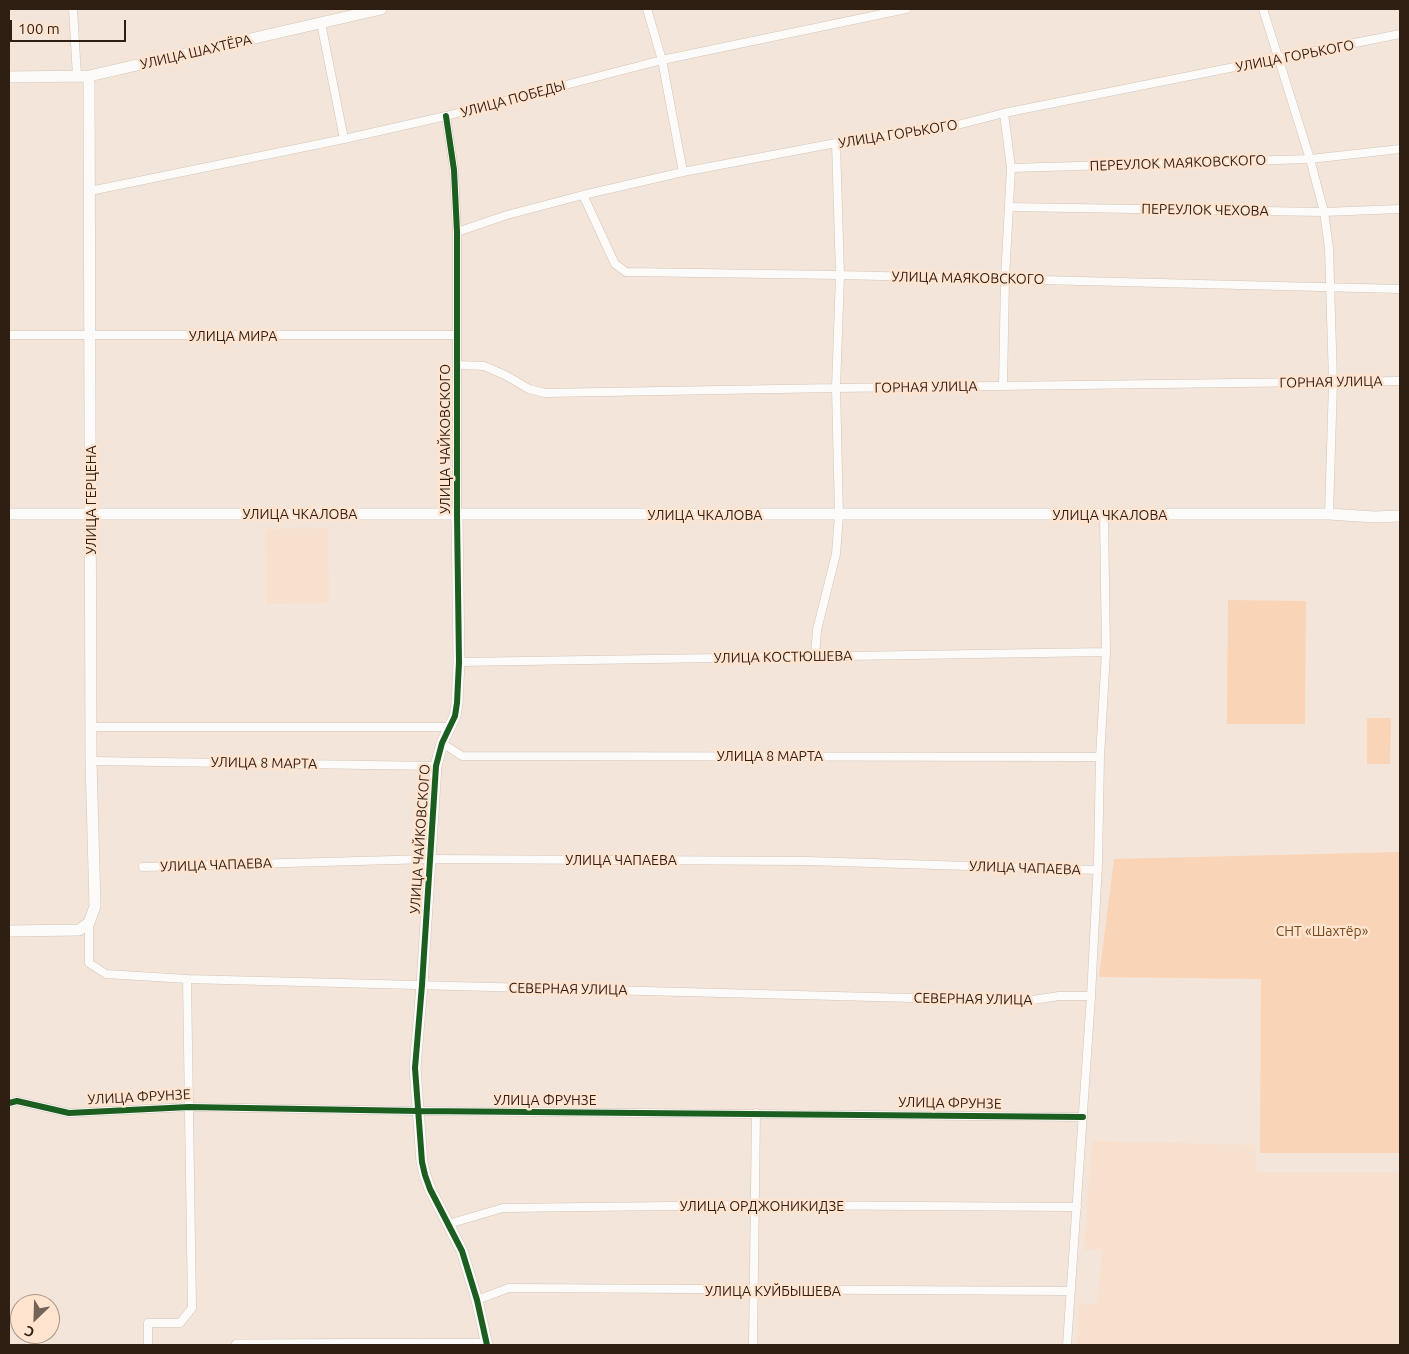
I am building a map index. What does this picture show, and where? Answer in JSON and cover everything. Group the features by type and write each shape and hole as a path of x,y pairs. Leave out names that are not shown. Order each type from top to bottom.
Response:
{"street":[{"path":"73,9 77,76"},
{"name":"УЛИЦА ШАХТЁРА","path":"9,77 89,76 322,23 357,11 381,9"},
{"path":"648,9 662,60 683,172"},
{"name":"УЛИЦА ПОБЕДЫ","path":"90,191 344,139 446,116 662,60 906,9"},
{"path":"1263,9 1310,159 1324,212 1329,248 1333,382 1329,514"},
{"path":"322,23 344,139"},
{"name":"УЛИЦА ГОРЬКОГО","path":"457,232 507,214 683,172 836,143 938,130 1004,113 1400,34"},
{"name":"УЛИЦА ГЕРЦЕНА","path":"89,76 91,761 95,906 89,923"},
{"path":"1003,386 1005,279 1012,168 1004,113"},
{"name":"УЛИЦА ЧАЙКОВСКОГО","path":"446,116 454,170 457,232 459,662 455,716 442,744 436,766 415,1068 422,1162 425,1176 462,1251 477,1300 487,1345"},
{"path":"815,656 818,630 836,554 839,515 836,388 840,275 836,143"},
{"name":"ПЕРЕУЛОК МАЯКОВСКОГО","path":"1012,168 1310,159 1400,149"},
{"name":"УЛИЦА МАЯКОВСКОГО","path":"583,195 615,264 626,272 840,275 1400,289"},
{"name":"ПЕРЕУЛОК ЧЕХОВА","path":"1009,207 1324,212 1400,209"},
{"name":"УЛИЦА МИРА","path":"9,335 456,335"},
{"name":"ГОРНАЯ УЛИЦА","path":"458,365 484,366 505,375 529,389 545,393 1400,381"},
{"name":"УЛИЦА ЧКАЛОВА","path":"9,514 1329,514 1374,517 1400,516"},
{"path":"1067,1345 1098,870 1100,757 1106,652 1104,515"},
{"name":"УЛИЦА КОСТЮШЕВА","path":"459,662 1106,652"},
{"path":"91,727 450,726"},
{"name":"УЛИЦА 8 МАРТА","path":"442,744 462,756 1100,757"},
{"name":"УЛИЦА 8 МАРТА","path":"91,761 436,766"},
{"name":"УЛИЦА ЧАПАЕВА","path":"143,867 430,859 808,861 1098,870"},
{"path":"9,931 79,930 89,923"},
{"name":"СЕВЕРНАЯ УЛИЦА","path":"89,923 89,963 106,974 187,979 1026,1001 1058,996 1091,996"},
{"path":"148,1345 148,1324 180,1323 192,1308 187,979"},
{"name":"УЛИЦА ФРУНЗЕ","path":"9,1102 17,1101 69,1113 189,1107 418,1111 1083,1116"},
{"path":"753,1345 756,1113"},
{"name":"УЛИЦА ОРДЖОНИКИДЗЕ","path":"448,1224 503,1208 754,1205 1077,1206"},
{"name":"УЛИЦА КУЙБЫШЕВА","path":"477,1300 509,1288 753,1291 1071,1291"},
{"path":"237,1345 487,1345"}],"shaded area":[{"path":"328,528 329,603 266,604 265,529"},
{"path":"1092,1141 1255,1145 1257,1172 1400,1172 1400,1345 1077,1345 1079,1305 1097,1303 1102,1249 1084,1250"}],"green space":[{"path":"1228,600 1306,601 1305,724 1227,724"},
{"path":"1367,718 1391,718 1390,764 1367,764"},
{"name":"СНТ «Шахтёр»","path":"1400,852 1400,1153 1260,1153 1261,979 1099,977 1114,859"}],"cycle path":[{"path":"446,116 454,170 457,232 459,662 455,716 442,743 436,766 415,1068 422,1162 425,1175 430,1189 462,1251 477,1300 487,1345"},
{"path":"9,1103 17,1101 69,1113 189,1107 1083,1117"}]}
